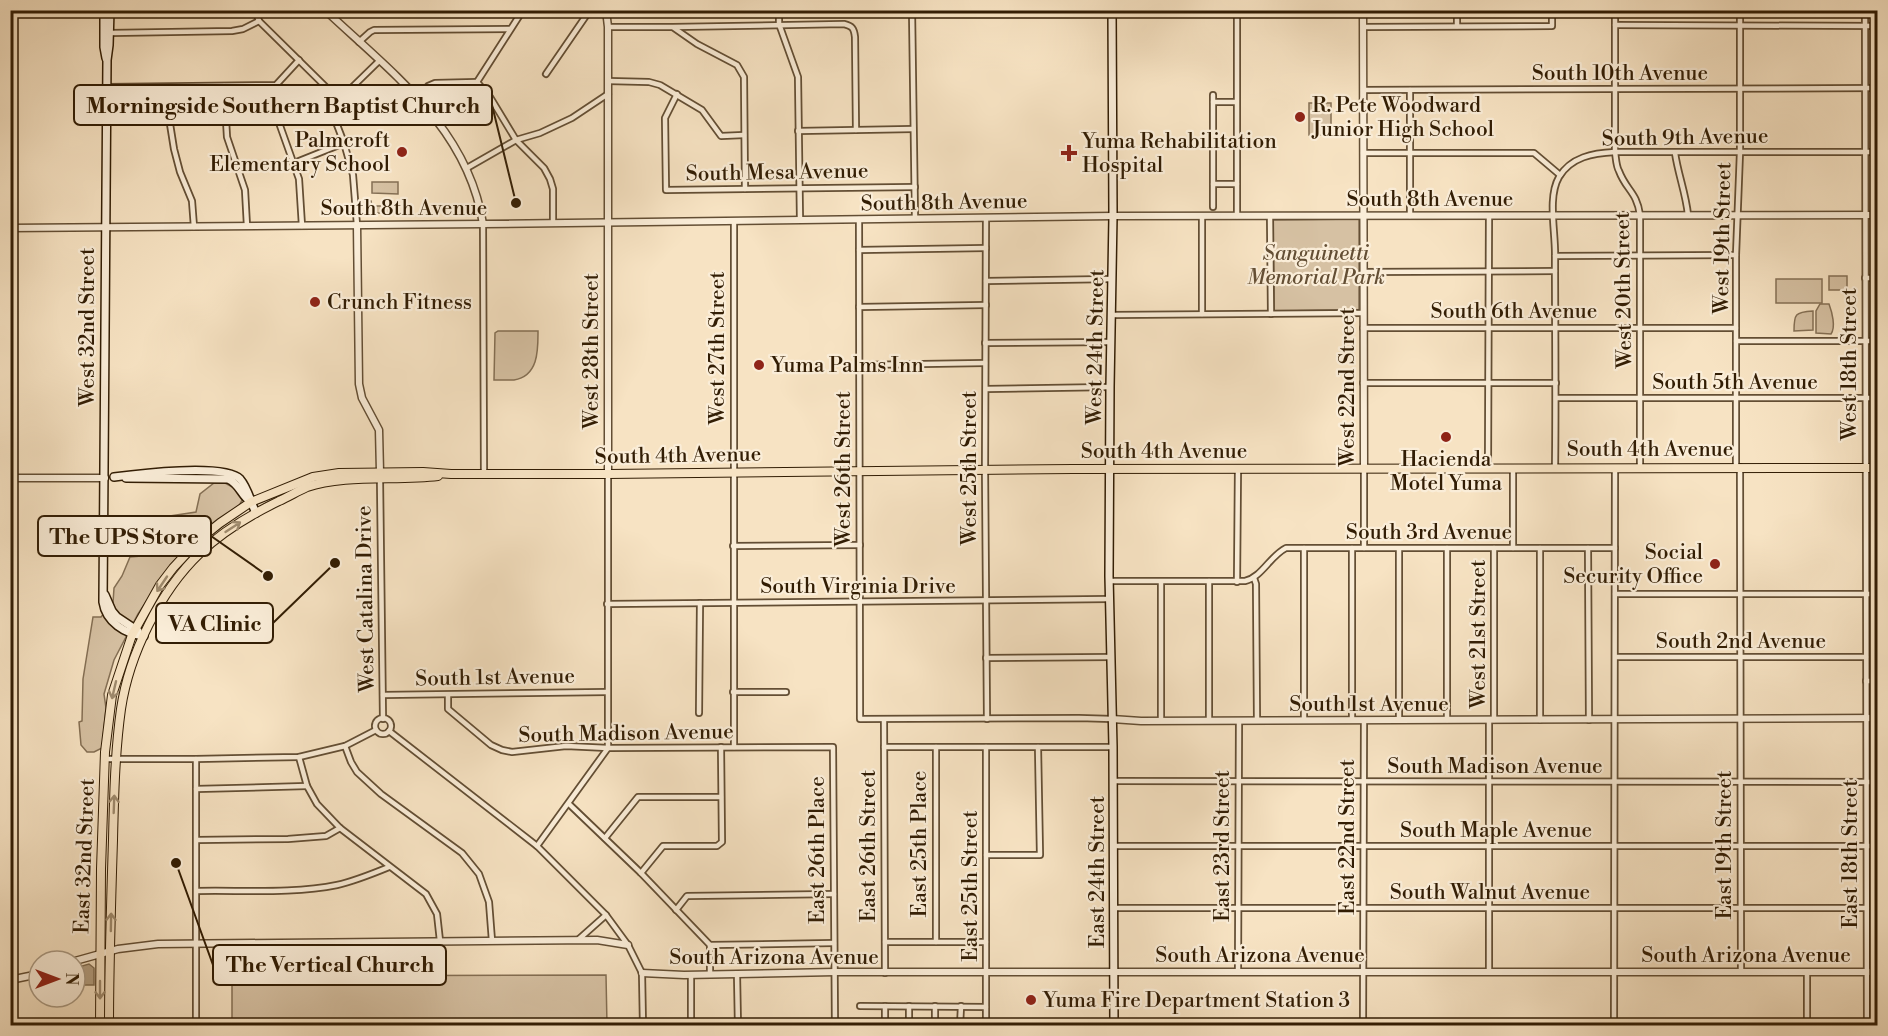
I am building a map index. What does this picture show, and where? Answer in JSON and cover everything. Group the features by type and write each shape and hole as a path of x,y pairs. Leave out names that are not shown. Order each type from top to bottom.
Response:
{"main road":[{"name":"West 32nd Street","path":"104,10 104,47 107,60"},
{"name":"West 32nd Street","path":"110,10 107,60 105,227 105,595 117,617 144,636"},
{"name":"West 24th Street","path":"1112,10 1113,216 1109,469 1112,719"},
{"name":"South 4th Avenue","path":"251,502 313,477 339,473 426,478 451,474 985,469 1878,468"},
{"name":"South 4th Avenue","path":"256,513 308,487 380,476"},
{"path":"105,477 146,480 228,479 238,486 245,499 251,502 256,513 225,532 200,553 168,593 144,636 129,675 121,708 116,759"},
{"path":"105,759 112,695 134,631 160,585 189,549 220,523 251,502"},
{"name":"East 24th Street","path":"1112,719 1114,1026"},
{"name":"East 32nd Street","path":"100,1026 101,851 105,759"},
{"name":"East 32nd Street","path":"110,1026 116,759"},
{"path":"101,851 113,849"}],"street":[{"path":"255,10 259,21 338,101"},
{"path":"325,10 417,97 449,135 467,168 477,194 483,224 484,474"},
{"path":"477,82 523,10"},
{"path":"546,74 590,10"},
{"name":"West 28th Street","path":"606,10 609,222 608,748"},
{"path":"779,10 779,24 798,77 800,220"},
{"path":"912,10 915,218"},
{"path":"1237,10 1237,216"},
{"name":"West 22nd Street","path":"1363,10 1364,548"},
{"path":"1457,10 1457,26"},
{"path":"1363,27 1552,26 1552,10"},
{"name":"West 20th Street","path":"1615,10 1614,152 1618,171 1636,198 1640,215 1640,468"},
{"name":"West 19th Street","path":"1740,10 1740,152 1736,215 1736,398 1741,719"},
{"name":"West 18th Street","path":"1865,10 1866,718"},
{"path":"110,33 232,31 259,21"},
{"path":"608,27 851,25 854,30 856,130"},
{"path":"1615,26 1878,26"},
{"path":"673,27 697,44 737,65 744,77 745,189"},
{"path":"359,42 366,34 374,30 510,29"},
{"path":"107,87 276,85 299,60"},
{"path":"357,225 353,175 344,143 333,117 333,107 379,61"},
{"path":"608,81 649,81 660,85 702,110 721,136 744,135"},
{"path":"417,97 428,86 435,83 477,82"},
{"path":"477,82 490,97 516,140 544,168 550,179 553,223"},
{"path":"276,85 278,120 294,163 301,195 302,226"},
{"path":"224,86 227,137 245,190 247,226"},
{"path":"169,87 170,124 174,149 193,206 194,227"},
{"name":"South 10th Avenue","path":"1363,90 1878,88"},
{"path":"1410,90 1410,216"},
{"path":"467,168 516,140 540,133 572,118 608,94"},
{"name":"South Mesa Avenue","path":"677,94 665,118 666,190 915,187"},
{"path":"1213,95 1213,207"},
{"path":"1214,102 1236,102"},
{"path":"798,131 913,129"},
{"path":"294,163 344,143"},
{"name":"South 9th Avenue","path":"1560,175 1570,165 1594,153 1878,152"},
{"path":"1363,153 1534,153 1560,175 1554,187 1552,201 1556,256 1555,468"},
{"path":"1675,153 1689,215"},
{"path":"1213,184 1237,184"},
{"name":"South 8th Avenue","path":"10,228 1113,216 1878,215"},
{"path":"1202,216 1202,314"},
{"path":"1270,216 1271,314"},
{"path":"1488,467 1489,216"},
{"name":"West 25th Street","path":"986,218 987,719"},
{"name":"West 26th Street","path":"859,219 860,719"},
{"name":"West 27th Street","path":"734,221 734,747"},
{"name":"West Catalina Drive","path":"357,225 359,384 362,398 379,430 383,718"},
{"path":"858,250 986,248"},
{"path":"1556,256 1736,255"},
{"path":"1363,272 1555,271"},
{"path":"1865,278 1878,278"},
{"path":"986,281 1112,279"},
{"path":"859,307 986,305"},
{"path":"1111,315 1363,314"},
{"name":"South 6th Avenue","path":"1364,328 1736,328"},
{"path":"1736,341 1878,342"},
{"path":"985,343 1111,342"},
{"path":"859,365 985,363"},
{"path":"1363,383 1556,383"},
{"path":"986,389 1110,387"},
{"name":"South 5th Avenue","path":"1556,398 1878,398"},
{"path":"1237,582 1238,468"},
{"name":"West 21st Street","path":"1513,548 1514,468"},
{"path":"1614,1026 1615,468"},
{"path":"10,478 105,477"},
{"path":"733,546 860,545"},
{"path":"1304,548 1304,720"},
{"path":"1352,548 1352,720"},
{"path":"1447,548 1447,720"},
{"name":"West 21st Street","path":"1489,972 1494,548"},
{"path":"1540,548 1540,720"},
{"path":"1588,548 1589,720"},
{"name":"South 3rd Avenue","path":"1254,578 1284,549 1616,549"},
{"path":"1399,549 1399,720"},
{"path":"1109,581 1237,582 1254,578 1256,584 1257,720"},
{"path":"1209,581 1209,720"},
{"path":"1161,582 1161,721"},
{"path":"1615,594 1878,594"},
{"name":"South Virginia Drive","path":"607,604 1109,599"},
{"path":"699,713 700,603"},
{"path":"986,658 1111,657"},
{"name":"South 2nd Avenue","path":"1616,657 1866,657"},
{"path":"1866,681 1878,681"},
{"name":"South 1st Avenue","path":"383,695 607,692"},
{"path":"733,692 786,692"},
{"name":"South Madison Avenue","path":"448,695 448,710 491,745 502,750 522,753 566,746 608,748 833,747"},
{"path":"376,730 376,723 383,718 390,722 389,731"},
{"name":"South 1st Avenue","path":"860,719 1085,718 1161,721 1878,718"},
{"name":"East 18th Street","path":"1866,718 1867,1026"},
{"name":"East 19th Street","path":"1741,719 1741,971"},
{"name":"East 26th Street","path":"884,720 885,973"},
{"name":"East 23rd Street","path":"1238,972 1239,720"},
{"name":"East 22nd Street","path":"1363,1026 1364,720"},
{"path":"105,759 299,757 345,746 376,730"},
{"path":"376,730 382,734 389,731"},
{"path":"389,731 537,846 606,915 628,945 642,973 643,1026"},
{"path":"345,746 357,772 424,827 447,840 462,853 479,874 489,902 492,941"},
{"path":"641,873 663,846 717,846 722,842 721,747"},
{"name":"East 26th Place","path":"833,747 835,1026"},
{"path":"884,747 1113,747"},
{"name":"East 25th Place","path":"936,747 936,942"},
{"name":"East 25th Street","path":"986,747 986,1026"},
{"path":"986,855 1040,855 1038,747"},
{"path":"537,846 608,748"},
{"path":"299,757 307,786 317,804 340,828 426,894 437,914 440,942"},
{"path":"196,759 196,1026"},
{"name":"South Madison Avenue","path":"1113,781 1878,782"},
{"path":"196,789 307,786"},
{"path":"605,838 638,797 721,797"},
{"path":"569,804 641,873 710,945 710,974"},
{"path":"197,840 288,839 326,836 340,828"},
{"name":"South Maple Avenue","path":"1114,846 1878,846"},
{"path":"197,891 286,890 334,885 367,877 390,867"},
{"path":"676,910 687,896 834,894"},
{"name":"South Walnut Avenue","path":"1114,908 1867,908"},
{"path":"578,940 606,915"},
{"path":"87,958 147,945 578,940 611,941 628,945"},
{"path":"885,942 986,942"},
{"path":"710,945 834,943"},
{"name":"South Arizona Avenue","path":"642,973 691,975 835,972 1878,972"},
{"path":"1808,972 1808,1026"},
{"path":"737,974 738,1026"},
{"path":"691,975 691,1026"},
{"path":"10,980 27,976"},
{"path":"860,1006 986,1007"},
{"path":"885,1006 885,1026"},
{"path":"909,1006 909,1026"},
{"path":"935,1006 935,1026"},
{"path":"960,1006 960,1026"}],"green space":[{"path":"1309,103 1331,103 1331,135 1309,135"},
{"path":"372,182 398,182 398,194 372,193"},
{"path":"365,201 371,201 372,206 395,206 395,213 370,213 365,206"},
{"name":"Sanguinetti Memorial Park","path":"1359,219 1359,310 1274,311 1273,220"},
{"path":"1829,276 1847,276 1847,290 1829,290"},
{"path":"1776,279 1822,279 1822,303 1776,303"},
{"path":"1820,304 1829,304 1833,324 1831,334 1816,333 1816,311"},
{"path":"1813,311 1813,330 1794,331 1795,317 1802,312"},
{"path":"498,331 538,331 538,346 533,367 522,377 514,380 494,380 495,333"},
{"path":"214,483 225,483 238,490 242,500 239,506 169,567 138,614 114,660 104,694 106,708 102,748 94,752 87,752 81,745 79,722 82,721 83,679 93,617 101,617 113,603 114,588 130,557 141,556 141,545 170,516 196,512 200,494"},
{"path":"606,975 607,1025 232,1025 232,976"}],"shaded area":[{"path":"87,965 94,968 94,985 87,985"}],"railway":[{"path":"1654,1021 1654,1026"}],"place":[{"name":"R. Pete Woodward Junior High School","path":"1300,117"},
{"name":"Palmcroft Elementary School","path":"402,152"},
{"name":"Yuma Rehabilitation Hospital","path":"1069,153"},
{"name":"Morningside Southern Baptist Church","path":"516,203"},
{"name":"Crunch Fitness","path":"315,302"},
{"name":"Yuma Palms Inn","path":"759,365"},
{"name":"Hacienda Motel Yuma","path":"1446,437"},
{"name":"VA Clinic","path":"335,563"},
{"name":"Social Security Office","path":"1715,564"},
{"name":"The UPS Store","path":"268,576"},
{"name":"The Vertical Church","path":"176,863"},
{"name":"Yuma Fire Department Station 3","path":"1031,1000"}]}
